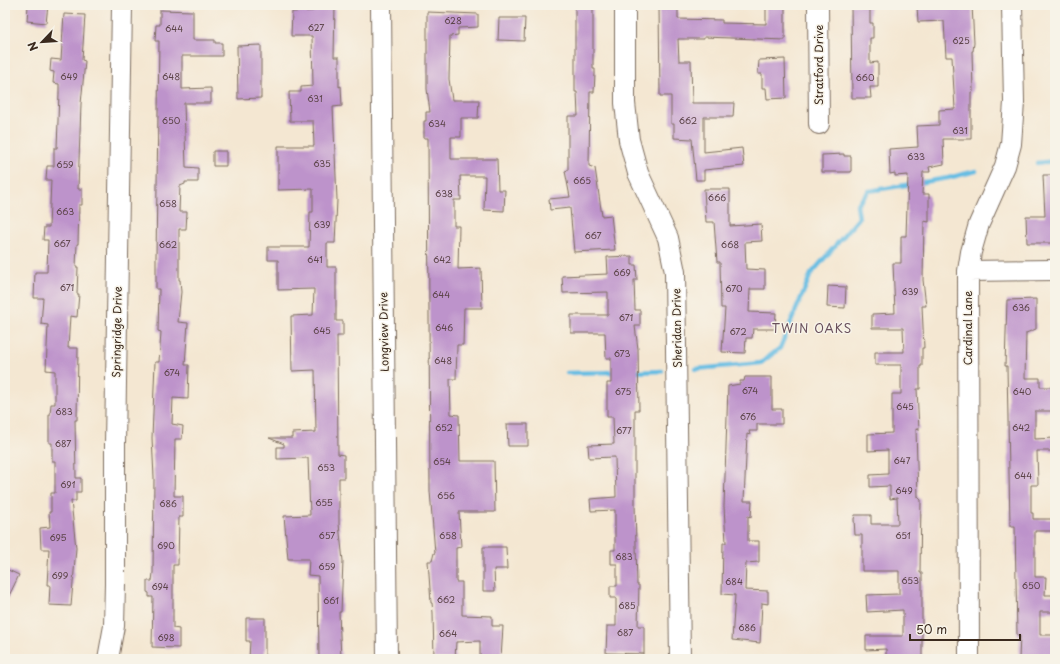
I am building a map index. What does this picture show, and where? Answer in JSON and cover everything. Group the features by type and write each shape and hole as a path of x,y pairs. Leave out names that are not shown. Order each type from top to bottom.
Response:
{"street":[{"name":"Springridge Drive","path":"108,659 114,626 115,584 115,445 122,5"},
{"name":"Longview Drive","path":"381,5 387,659"},
{"name":"Sheridan Drive","path":"625,5 625,103 629,140 638,173 668,238 675,272 680,659"},
{"name":"Stratford Drive","path":"818,5 819,124"},
{"name":"Cardinal Lane","path":"969,659 968,271 971,252 979,224 1005,166 1011,144 1014,102 1012,5"},
{"path":"968,271 1055,270"}],"building":[{"path":"28,5 48,5 46,23 27,21"},
{"path":"313,5 335,5 334,57 339,57 339,87 341,86 342,106 333,107 337,200 335,243 327,243 327,267 336,267 336,321 343,321 343,336 337,336 338,454 344,455 344,478 339,478 339,524 343,561 341,612 339,612 341,659 319,659 318,576 308,575 309,559 288,559 284,516 310,515 308,458 277,459 277,447 284,447 284,444 269,438 292,438 292,433 316,432 315,370 292,371 291,316 313,315 314,289 278,290 278,260 268,260 268,247 309,247 310,212 313,212 313,189 278,190 278,146 314,146 313,121 290,121 289,92 301,92 301,87 313,86 312,36 291,36 292,12 313,11"},
{"path":"575,5 593,5 593,69 595,69 595,74 594,92 590,92 589,166 595,168 602,216 611,215 615,250 574,252 570,208 550,210 549,199 570,197 565,171 568,170 568,116 578,116 577,92 575,92"},
{"path":"659,5 678,5 678,19 722,20 722,23 766,24 766,5 785,5 785,40 704,37 704,39 678,39 679,61 691,61 692,103 734,103 733,117 704,117 704,152 742,148 744,166 704,170 704,180 696,180 692,139 674,138 674,124 671,124 671,96 660,96"},
{"path":"851,5 870,5 870,23 873,23 873,38 870,38 870,63 878,62 878,87 870,87 871,98 852,98"},
{"path":"972,5 974,43 972,51 973,92 971,92 971,139 943,139 944,164 929,167 930,172 923,172 922,194 929,194 929,222 924,221 923,280 926,306 922,306 924,348 922,348 922,366 920,366 920,389 917,389 919,430 916,429 918,497 921,500 920,573 922,573 922,659 886,659 886,649 866,650 866,636 903,636 903,610 867,612 866,595 899,594 899,571 862,571 862,535 855,535 854,519 855,515 871,515 871,524 898,524 897,498 890,499 890,486 870,487 870,475 888,474 888,450 868,451 868,434 892,433 892,394 901,394 901,365 875,365 875,352 904,352 903,328 872,328 872,314 895,313 893,263 901,263 901,236 906,236 908,175 895,176 895,173 890,174 889,149 918,147 917,126 939,125 939,110 955,109 952,57 946,57 944,21 918,22 917,6"},
{"path":"160,10 193,11 193,40 215,40 215,43 222,43 222,56 182,56 182,89 211,88 211,103 184,103 186,167 198,168 198,182 185,182 185,184 180,186 179,212 187,212 186,229 179,229 179,280 181,292 178,322 188,323 185,365 189,365 188,399 173,398 172,424 183,426 182,439 175,439 174,496 183,496 183,517 179,517 178,565 173,565 173,628 179,629 179,648 152,647 153,597 149,597 149,593 147,592 147,581 152,581 153,573 154,477 152,438 155,362 159,362 161,332 158,331 159,289 156,289 159,41 155,41 156,25 160,25"},
{"path":"427,12 478,14 478,27 458,28 458,35 450,36 449,79 452,100 479,100 478,118 461,118 461,137 451,137 451,159 497,159 498,190 505,190 504,211 484,210 485,176 460,176 461,200 454,200 454,226 459,226 458,269 481,268 482,308 464,308 463,345 457,345 456,379 450,379 451,414 459,415 460,461 494,461 495,512 459,512 461,547 456,548 456,582 462,582 462,615 492,616 492,626 503,626 501,659 480,659 480,641 456,642 455,659 434,659 433,613 428,561 432,561 435,553 430,491 428,138 424,138 424,121 426,121 426,112 430,112 427,89"},
{"path":"64,14 85,15 82,60 85,61 81,104 78,189 82,189 82,205 79,205 76,267 78,267 77,294 79,294 77,317 70,316 68,348 78,348 77,420 75,420 76,478 81,478 81,492 76,492 76,501 71,501 76,548 71,606 49,605 50,585 47,585 49,549 41,549 40,528 50,527 49,512 51,512 51,493 55,493 55,461 52,461 52,443 49,443 49,415 51,404 55,404 55,371 46,370 48,325 41,324 43,298 34,298 35,272 47,272 48,240 43,240 44,227 49,227 51,180 46,180 47,166 54,166 54,148 57,148 59,93 59,84 53,83 54,72 50,71 51,59 61,60"},
{"path":"499,18 525,18 524,41 498,40"},
{"path":"261,45 261,98 238,99 237,46"},
{"path":"785,59 786,98 767,99 766,88 762,88 762,74 758,74 759,60"},
{"path":"213,151 226,151 226,166 213,166"},
{"path":"844,154 844,156 851,156 851,172 822,172 822,155"},
{"path":"1043,175 1055,175 1055,243 1027,243 1026,216 1045,216"},
{"path":"704,189 730,189 730,226 761,224 762,241 745,242 746,269 765,270 765,289 750,289 749,312 776,313 775,329 753,329 752,338 746,338 745,353 722,352 725,308 721,308 720,262 717,262 714,222 706,222"},
{"path":"632,256 632,265 636,265 637,280 634,280 635,310 640,310 640,326 635,326 638,349 639,410 635,410 635,504 637,585 639,585 638,626 644,626 644,654 606,653 607,626 616,626 616,598 610,598 610,586 617,586 617,564 611,564 611,550 615,550 615,510 591,511 590,499 616,497 615,457 589,458 588,445 614,444 613,417 607,417 607,383 611,383 611,358 606,358 605,333 571,333 571,315 608,315 608,292 563,293 562,276 608,274 607,257"},
{"path":"828,286 846,287 845,308 827,307"},
{"path":"1036,299 1036,329 1026,333 1025,378 1040,378 1040,387 1055,387 1055,411 1035,411 1035,439 1055,438 1055,451 1037,451 1038,485 1031,485 1031,513 1033,513 1033,519 1055,519 1055,531 1035,531 1035,577 1046,577 1045,595 1055,595 1055,612 1040,612 1040,635 1055,635 1055,659 1019,659 1020,635 1017,635 1015,526 1010,526 1007,366 1005,366 1007,300"},
{"path":"745,377 772,377 772,409 782,409 782,424 757,424 757,431 749,431 750,435 747,434 744,501 752,501 751,517 748,516 748,541 759,541 759,562 746,563 745,590 768,591 768,604 762,603 760,643 732,640 735,595 722,594 723,543 726,543 724,506 728,386 740,384 740,381 744,381"},
{"path":"507,424 528,424 528,446 508,446"},
{"path":"483,547 506,547 507,569 494,569 495,591 483,591"},
{"path":"8,570 19,575 5,604 5,577"},
{"path":"246,618 265,618 265,659 249,659 250,641 246,641"}],"waterway":[{"path":"1037,163 1055,161"},
{"path":"696,369 761,363 780,348 811,274 859,218 857,205 869,191 948,178 976,171"},
{"path":"634,372 662,371"},
{"path":"567,373 616,372"}],"district":[{"name":"TWIN OAKS","path":"812,329"}]}
